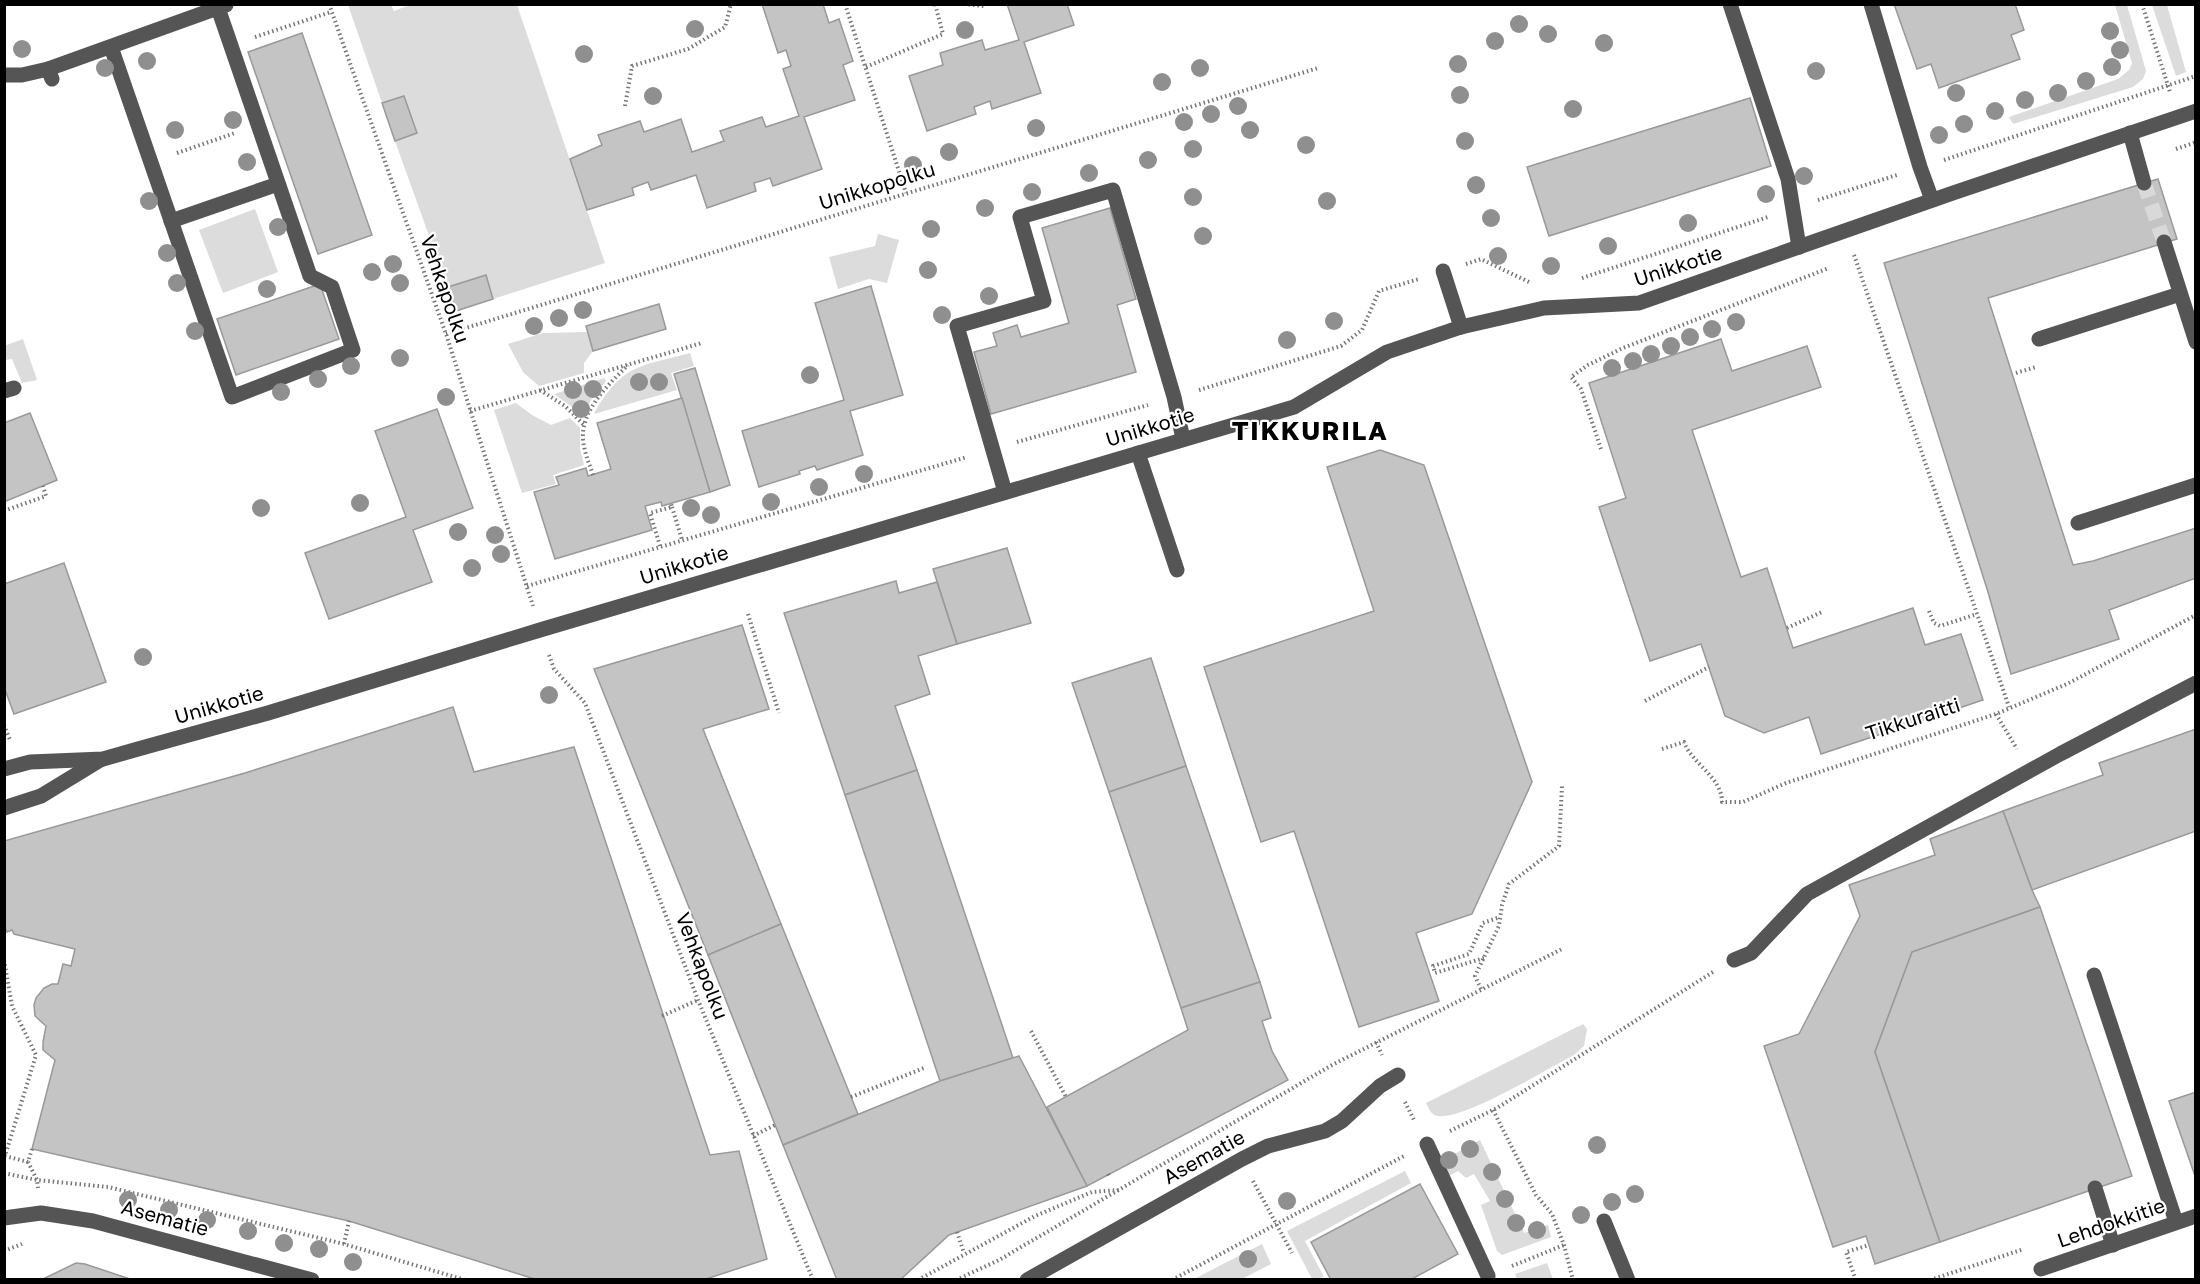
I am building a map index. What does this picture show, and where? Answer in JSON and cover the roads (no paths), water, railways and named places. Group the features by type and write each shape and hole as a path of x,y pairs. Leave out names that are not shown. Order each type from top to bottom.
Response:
{"street":[{"path":"1730,4 1788,179 1799,248"},
{"path":"1871,4 1932,200"},
{"path":"4,75 50,74 111,47 222,6 231,45 310,276 332,287 353,350 232,397 111,47"},
{"name":"Unikkotie","path":"4,769 30,762 103,759 289,706 1294,407 1387,352 1461,327 1544,308 1639,303 1932,200 2196,111"},
{"path":"2130,133 2144,183"},
{"path":"171,221 278,184"},
{"path":"1005,492 957,326 1044,301 1020,218 1113,190 1174,397 1184,439"},
{"path":"2164,242 2196,342"},
{"path":"1443,271 1461,327"},
{"path":"2038,339 2180,294"},
{"path":"1138,453 1177,570"},
{"path":"2078,523 2196,485"},
{"path":"1734,960 1750,952 1807,894 2196,683"},
{"name":"Unikkotie","path":"4,808 41,796 103,759"},
{"path":"2094,975 2176,1222"},
{"name":"Asematie","path":"1027,1280 1242,1159 1268,1146 1330,1128 1342,1121 1380,1086 1395,1076"},
{"path":"1426,1144 1488,1276"},
{"path":"2095,1188 2113,1245"},
{"name":"Asematie","path":"4,1218 41,1213 93,1221 312,1280"},
{"name":"Lehdokkitie","path":"2041,1269 2196,1216"},
{"path":"1604,1221 1628,1280"}],"tunnel":[{"path":"2144,183 2164,242"}],"district":[{"name":"TIKKURILA","path":"1310,431"}]}
